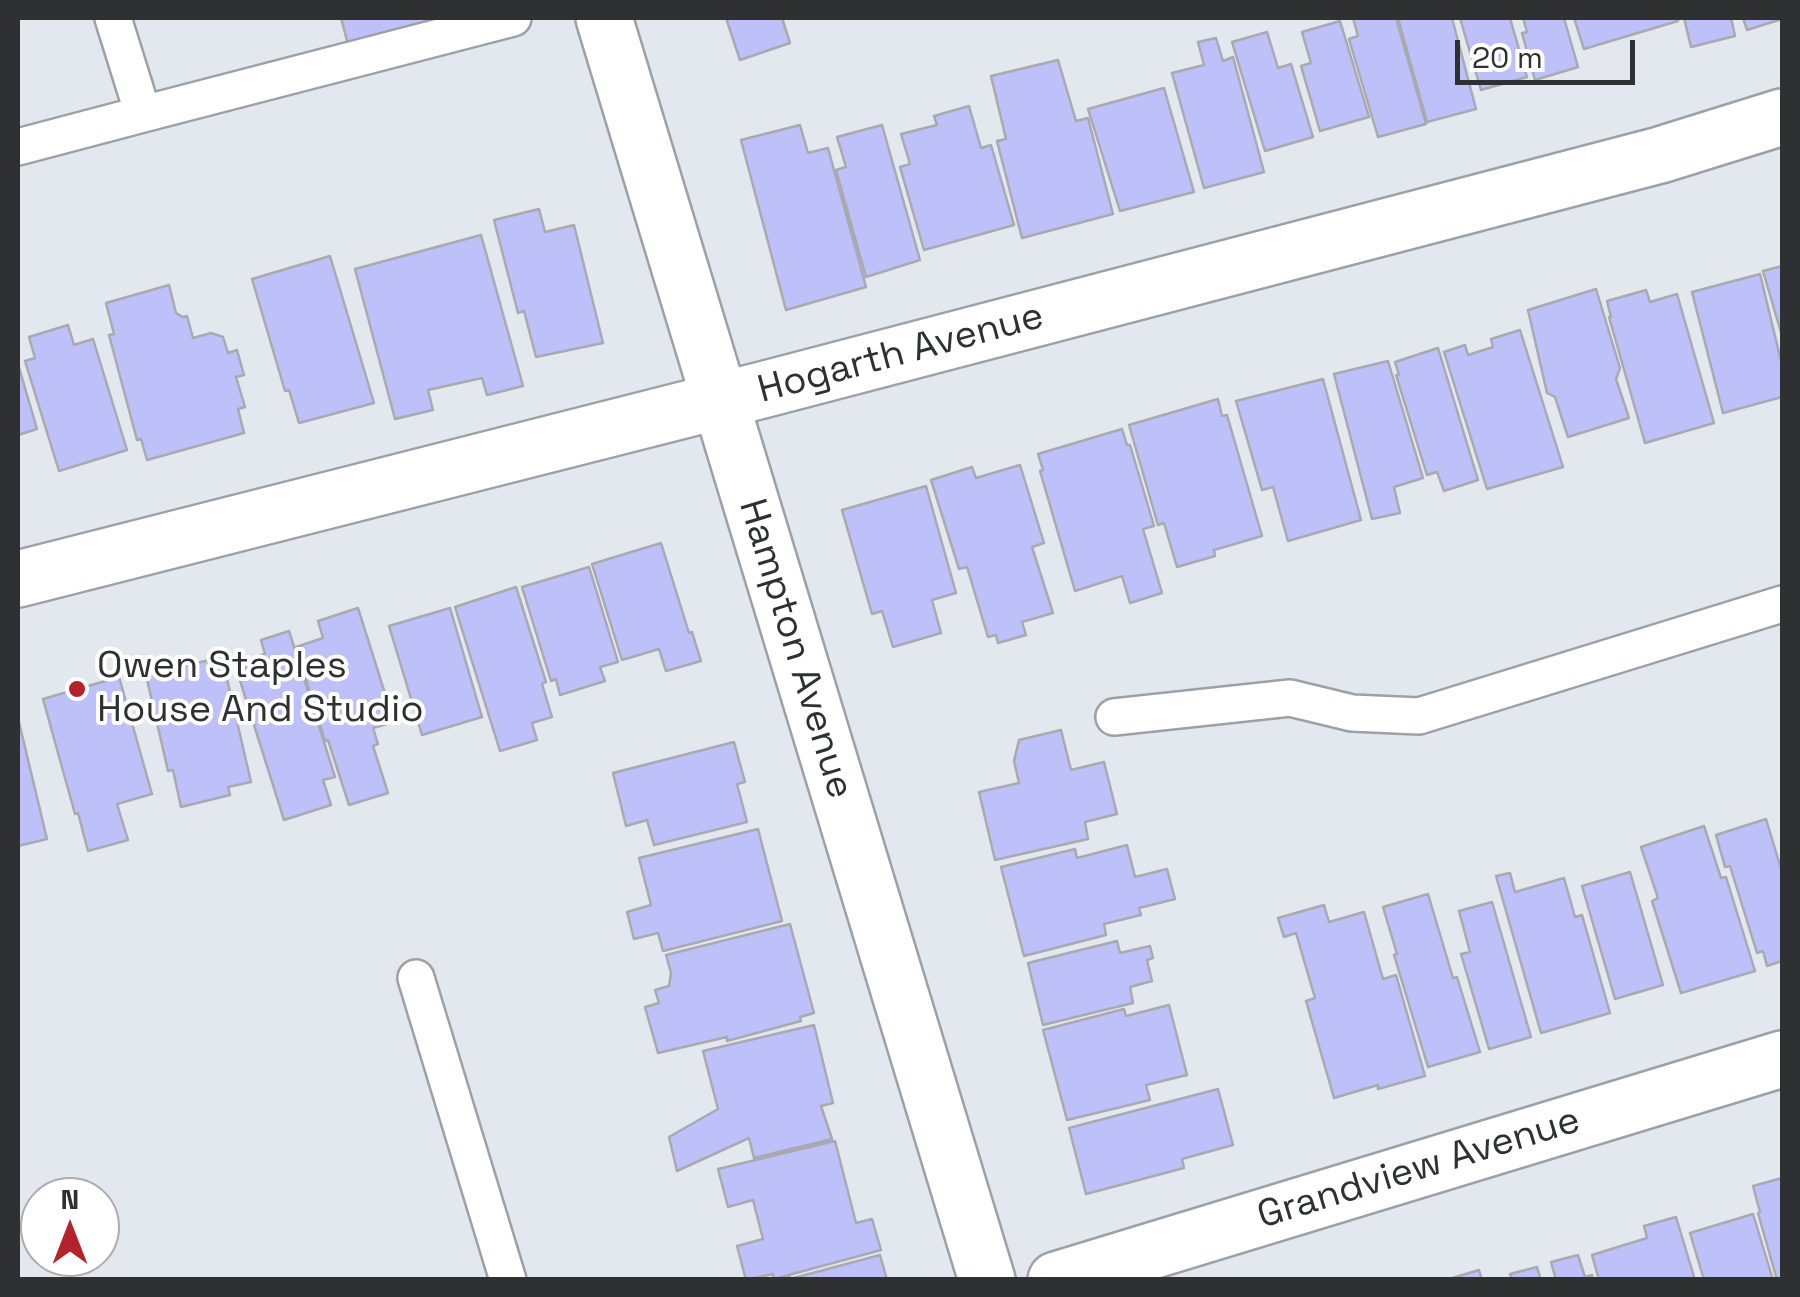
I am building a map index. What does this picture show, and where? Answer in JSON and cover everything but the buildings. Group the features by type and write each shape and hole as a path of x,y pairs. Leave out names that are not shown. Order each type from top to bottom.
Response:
{"street":[{"name":"Hampton Avenue","path":"604,18 987,1280"},
{"name":"Hogarth Avenue","path":"18,579 1660,156 1782,118"},
{"name":"Grandview Avenue","path":"1056,1280 1782,1059"}],"lane":[{"path":"113,18 143,114"},
{"path":"18,147 513,18"},
{"path":"1114,717 1290,698 1352,713 1419,716 1782,604"},
{"path":"416,978 508,1280"}],"place":[{"name":"Owen Staples House And Studio","path":"77,689"}]}
